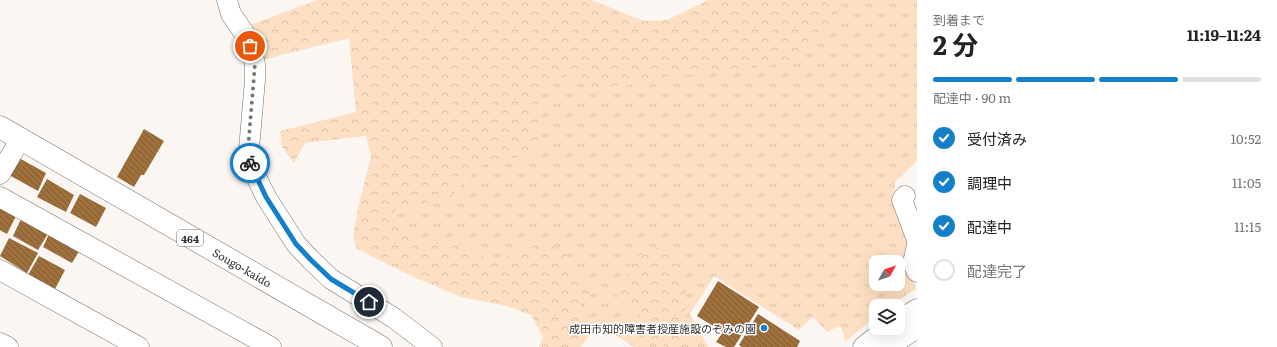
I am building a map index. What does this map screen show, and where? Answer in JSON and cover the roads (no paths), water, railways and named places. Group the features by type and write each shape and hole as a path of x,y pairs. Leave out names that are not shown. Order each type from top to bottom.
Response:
{"highway":[{"name":"Sougo-kaido","path":"0,127 381,347"}],"street":[{"path":"227,0 232,14 244,32 255,64 248,149 251,166 266,197 296,244 331,279 394,318 432,347"},
{"path":"0,174 21,138"},
{"path":"905,196 902,200 917,240"},
{"path":"0,197 271,347"},
{"path":"917,245 913,263 917,272"},
{"path":"0,270 139,347"},
{"path":"905,317 917,309"},
{"path":"888,347 917,328"},
{"path":"863,347 878,335"},
{"path":"0,343 8,347"}],"place":[{"name":"成田市知的障害者授産施設のぞみの園","path":"764,328"}]}
